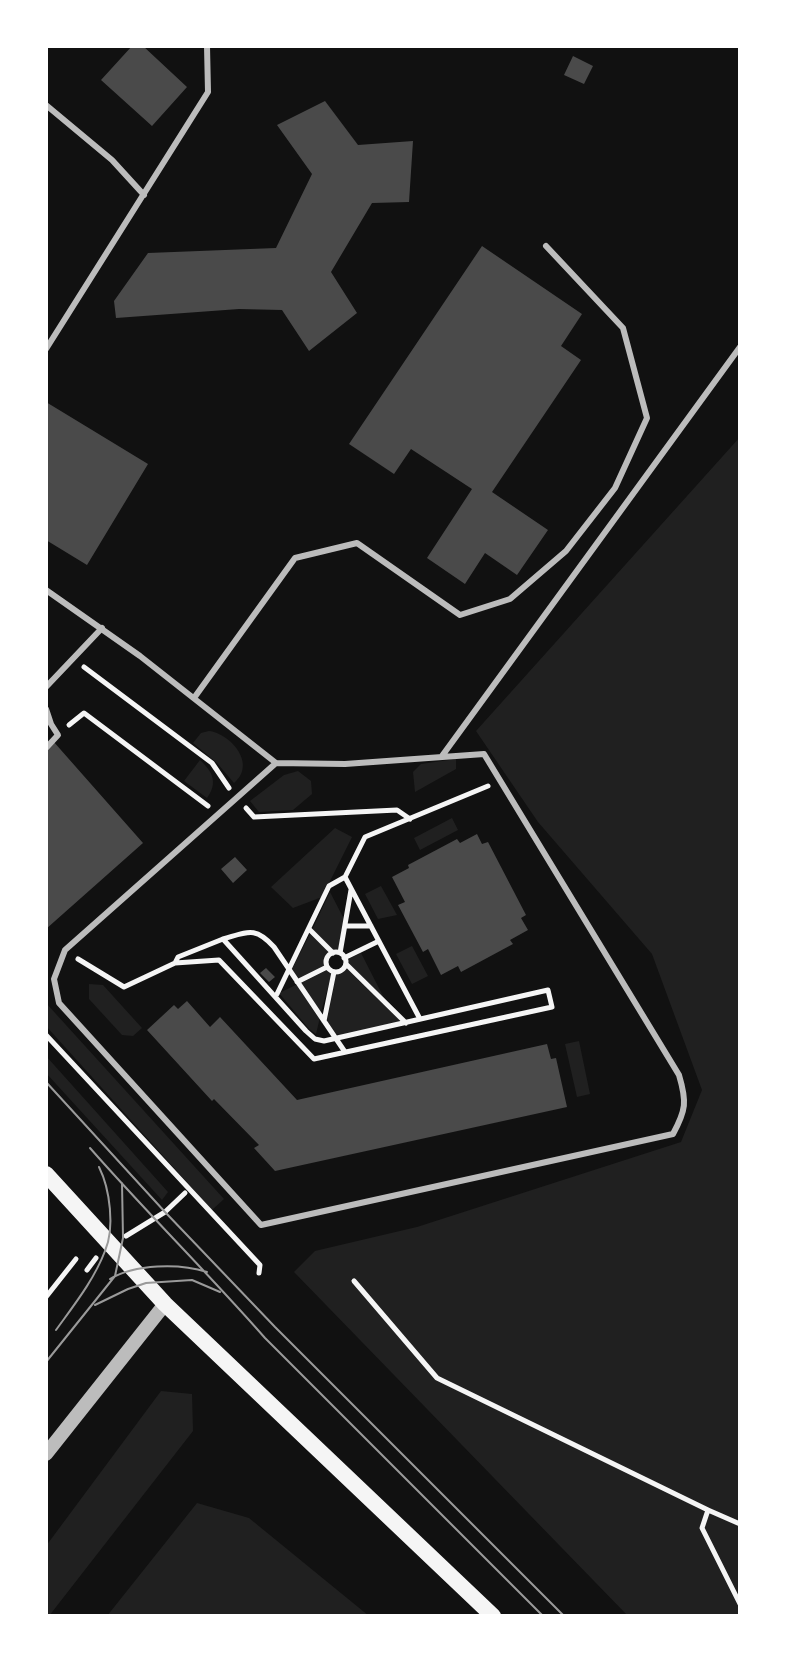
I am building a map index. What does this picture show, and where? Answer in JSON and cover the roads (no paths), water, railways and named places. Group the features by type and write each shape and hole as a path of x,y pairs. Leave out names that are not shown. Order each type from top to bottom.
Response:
{"main road":[{"path":"46,1174 165,1304 493,1616"}],"street":[{"path":"46,1454 165,1304"}],"lane":[{"path":"46,349 208,92 207,46"},
{"path":"46,105 112,160 144,195"},
{"path":"194,698 295,558 357,543 460,615 510,599 566,551 615,488 647,418 623,328 546,246"},
{"path":"46,331 52,339"},
{"path":"442,756 740,347"},
{"path":"46,590 102,628 276,763 345,764 484,754 679,1075 684,1092 684,1114 673,1134 261,1225 59,1003 54,979 65,950 276,763"},
{"path":"46,687 102,628"},
{"path":"46,709 58,735 46,748"}],"tram line":[{"path":"46,1082 275,1327 564,1616"},
{"path":"90,1148 265,1338 543,1616"},
{"path":"56,1330 89,1282 108,1242 110,1209 99,1167"},
{"path":"46,1362 115,1276 123,1238 122,1183"},
{"path":"110,1279 132,1270 157,1266 207,1272"},
{"path":"95,1305 146,1283 192,1280 220,1292"}]}
